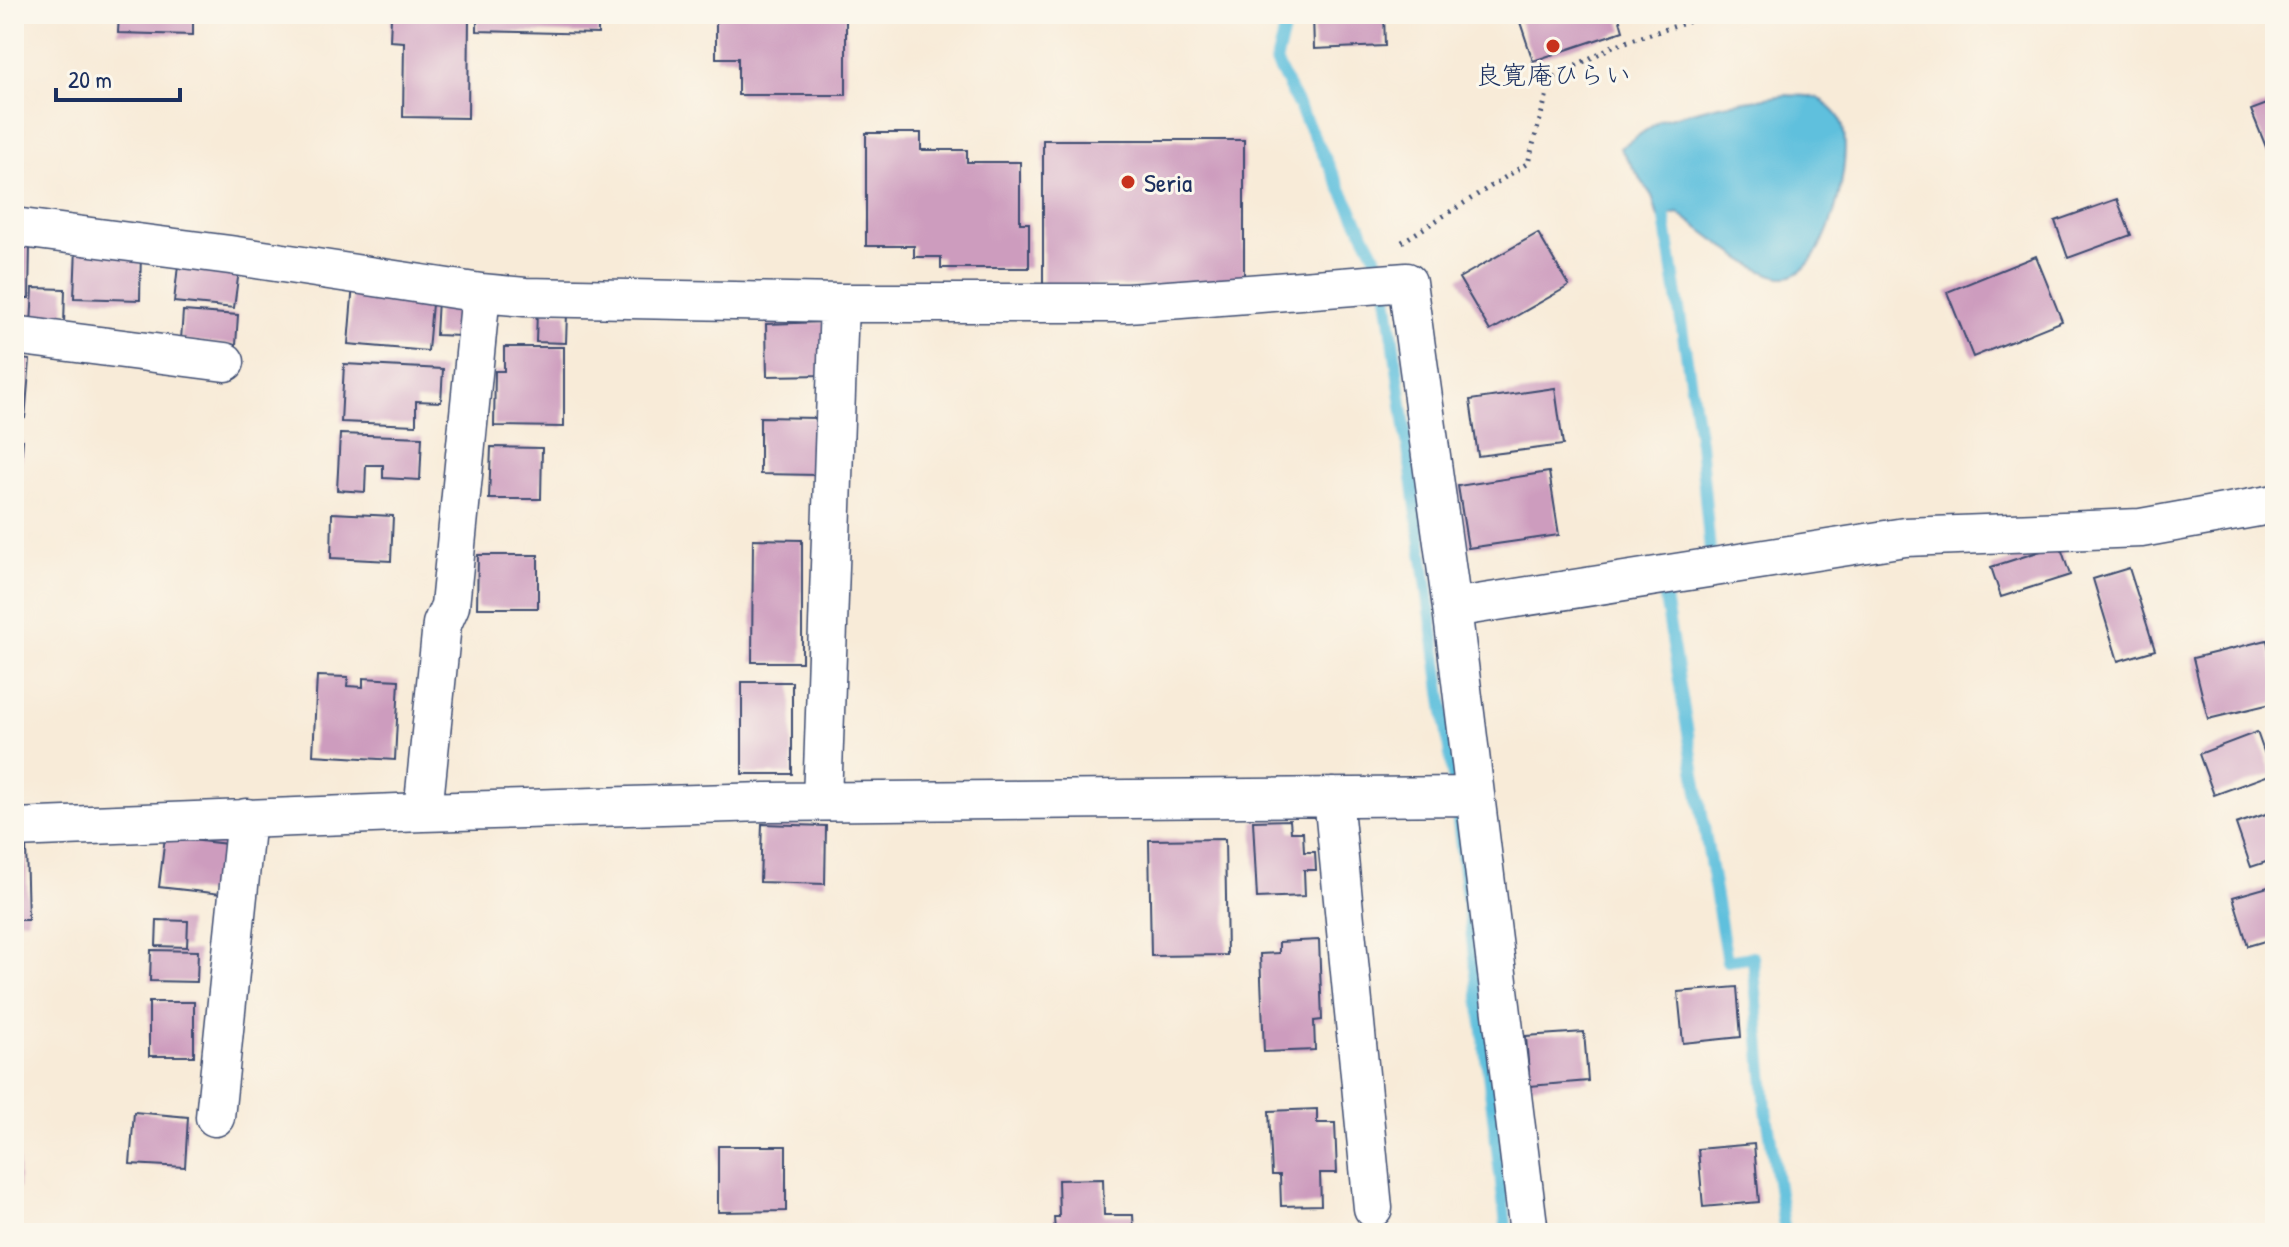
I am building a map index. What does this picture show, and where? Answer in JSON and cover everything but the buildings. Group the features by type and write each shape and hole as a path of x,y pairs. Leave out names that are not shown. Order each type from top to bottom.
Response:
{"street":[{"path":"14,227 525,297 839,303 1128,303 1393,283 1452,608 1462,796 1529,1233"},
{"path":"423,812 442,624 450,606 481,293"},
{"path":"822,801 839,303"},
{"path":"14,335 225,362"},
{"path":"1452,608 1905,537 2141,528 2275,504"},
{"path":"14,828 822,801 1462,796"},
{"path":"1333,797 1373,1208"},
{"path":"215,1117 246,818"}],"path":[{"path":"1393,283 1396,246 1528,163 1551,79 1613,46 1713,14"}],"water":[{"path":"1786,95 1817,98 1836,113 1844,135 1844,158 1841,185 1825,237 1812,259 1798,273 1782,277 1744,260 1678,213 1658,217 1652,196 1620,148 1661,120 1719,105"}],"waterway":[{"path":"1288,14 1276,62 1384,273 1453,778 1507,1233"},
{"path":"1670,202 1664,213 1700,443 1710,551"},
{"path":"1677,591 1664,593 1727,961 1753,957 1766,1108 1785,1233"}],"place":[{"name":"良寛庵ひらい","path":"1553,46"},
{"name":"Seria","path":"1128,182"}]}
